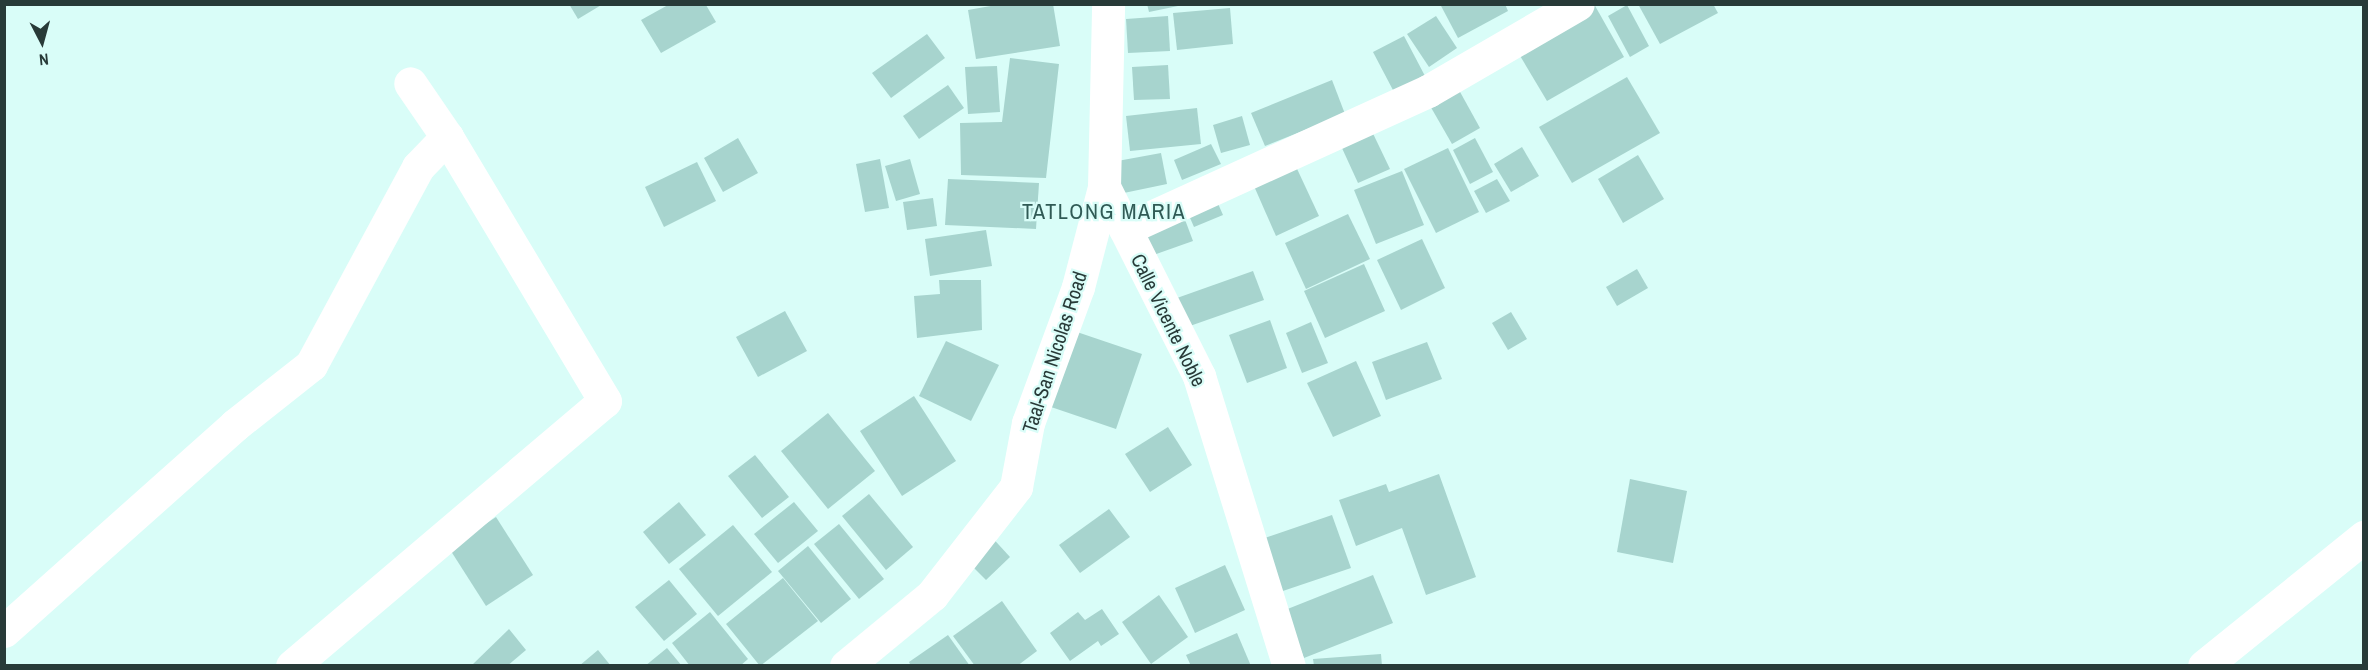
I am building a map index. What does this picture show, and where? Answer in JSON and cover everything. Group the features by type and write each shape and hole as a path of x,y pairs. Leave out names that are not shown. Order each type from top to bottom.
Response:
{"street":[{"name":"Calle Vicente Noble","path":"1108,4 1104,187 1199,376 1289,666"},
{"path":"1125,229 1428,91 1578,4"},
{"path":"292,666 605,401 447,137 410,83"},
{"path":"4,631 235,425 311,365 418,167 447,137"},
{"name":"Taal-San Nicolas Road","path":"846,666 932,595 1016,488 1028,423 1078,287 1104,187"},
{"path":"2204,666 2364,537"}],"building":[{"path":"569,4 603,4 578,19"},
{"path":"1002,4 1053,4 1060,46 976,59 968,10"},
{"path":"1147,4 1178,4 1178,6 1149,12"},
{"path":"1440,4 1505,4 1508,11 1458,38"},
{"path":"1594,4 1624,57 1547,101 1513,44"},
{"path":"1638,4 1713,4 1718,13 1660,44"},
{"path":"668,5 706,5 716,22 661,53 641,20"},
{"path":"1627,5 1649,46 1630,57 1608,16"},
{"path":"1230,8 1233,44 1177,50 1173,13"},
{"path":"1168,16 1170,51 1128,53 1126,19"},
{"path":"1436,16 1457,48 1429,67 1407,34"},
{"path":"927,34 945,58 891,98 872,73"},
{"path":"1404,36 1425,76 1394,92 1373,52"},
{"path":"1010,58 1059,64 1046,178 961,175 960,123 1002,122"},
{"path":"1168,65 1170,99 1134,100 1132,67"},
{"path":"997,66 1000,112 968,114 965,67"},
{"path":"1627,77 1660,133 1572,183 1539,127"},
{"path":"1332,80 1345,114 1265,146 1251,113"},
{"path":"1454,81 1480,128 1452,144 1425,97"},
{"path":"948,85 964,108 919,139 903,116"},
{"path":"1197,108 1201,144 1130,151 1126,116"},
{"path":"1242,116 1250,145 1221,153 1213,125"},
{"path":"1367,121 1390,169 1358,183 1336,135"},
{"path":"738,138 758,173 723,192 704,158"},
{"path":"1475,138 1493,172 1470,184 1453,150"},
{"path":"1211,144 1221,164 1182,180 1174,160"},
{"path":"1522,147 1539,176 1511,192 1494,164"},
{"path":"1448,148 1479,212 1436,233 1404,169"},
{"path":"1161,153 1167,184 1119,194 1112,162"},
{"path":"1638,155 1664,199 1623,223 1598,179"},
{"path":"1292,158 1319,216 1276,236 1250,177"},
{"path":"880,159 889,208 865,212 856,164"},
{"path":"910,159 920,194 896,201 885,166"},
{"path":"697,162 716,201 664,227 645,187"},
{"path":"1402,171 1424,225 1376,244 1354,190"},
{"path":"948,179 1039,183 1036,229 945,225"},
{"path":"1497,179 1510,201 1486,213 1474,191"},
{"path":"1213,192 1223,215 1194,227 1184,204"},
{"path":"933,198 937,226 907,230 903,202"},
{"path":"1181,209 1193,241 1145,258 1134,226"},
{"path":"1348,214 1370,259 1306,289 1285,243"},
{"path":"986,230 992,266 930,276 925,239"},
{"path":"1422,239 1445,288 1401,310 1377,260"},
{"path":"1364,264 1385,311 1325,338 1304,291"},
{"path":"1637,269 1648,288 1617,306 1606,287"},
{"path":"1253,271 1264,300 1187,327 1177,298"},
{"path":"939,280 981,280 982,330 917,338 914,296 940,294"},
{"path":"785,311 807,351 758,377 736,337"},
{"path":"1511,312 1527,339 1508,350 1492,323"},
{"path":"1270,320 1287,368 1247,383 1229,335"},
{"path":"1311,322 1328,363 1302,373 1286,333"},
{"path":"1077,332 1142,354 1116,429 1051,407"},
{"path":"946,341 999,365 971,421 919,396"},
{"path":"1427,342 1442,379 1386,400 1372,362"},
{"path":"1356,361 1381,416 1333,437 1307,383"},
{"path":"914,396 956,461 902,496 860,431"},
{"path":"828,413 875,471 828,509 781,451"},
{"path":"1168,427 1192,465 1150,492 1125,454"},
{"path":"755,455 789,497 762,518 728,476"},
{"path":"1439,474 1476,577 1426,595 1402,528 1356,546 1339,500 1386,484 1389,492"},
{"path":"1630,479 1687,491 1673,563 1617,552"},
{"path":"869,494 913,547 886,570 842,516"},
{"path":"679,502 706,535 669,564 643,532"},
{"path":"794,502 818,531 778,563 754,534"},
{"path":"1109,509 1130,537 1080,573 1059,545"},
{"path":"1332,515 1351,568 1274,594 1256,541"},
{"path":"496,517 533,575 486,606 449,548"},
{"path":"839,524 884,579 859,599 814,544"},
{"path":"733,525 772,572 718,616 679,569"},
{"path":"988,533 1010,557 986,580 963,557"},
{"path":"808,546 851,599 821,623 778,571"},
{"path":"1225,565 1245,610 1195,633 1175,588"},
{"path":"1373,575 1393,623 1304,658 1285,610"},
{"path":"783,578 818,621 760,666 726,624"},
{"path":"669,580 697,614 664,641 635,607"},
{"path":"1159,595 1188,637 1151,664 1122,622"},
{"path":"1002,601 1037,651 1017,666 975,666 953,636"},
{"path":"1102,609 1119,634 1101,646 1098,641 1070,661 1050,633 1078,612 1085,620"},
{"path":"710,612 748,659 740,666 690,666 672,643"},
{"path":"509,629 526,650 507,666 471,666"},
{"path":"1237,633 1251,666 1191,666 1186,655"},
{"path":"948,635 970,666 911,666 909,662"},
{"path":"667,648 682,666 645,666"},
{"path":"598,650 611,666 579,666"},
{"path":"1381,654 1382,666 1314,666 1313,659"}],"district":[{"name":"TATLONG MARIA","path":"1104,212"}]}
